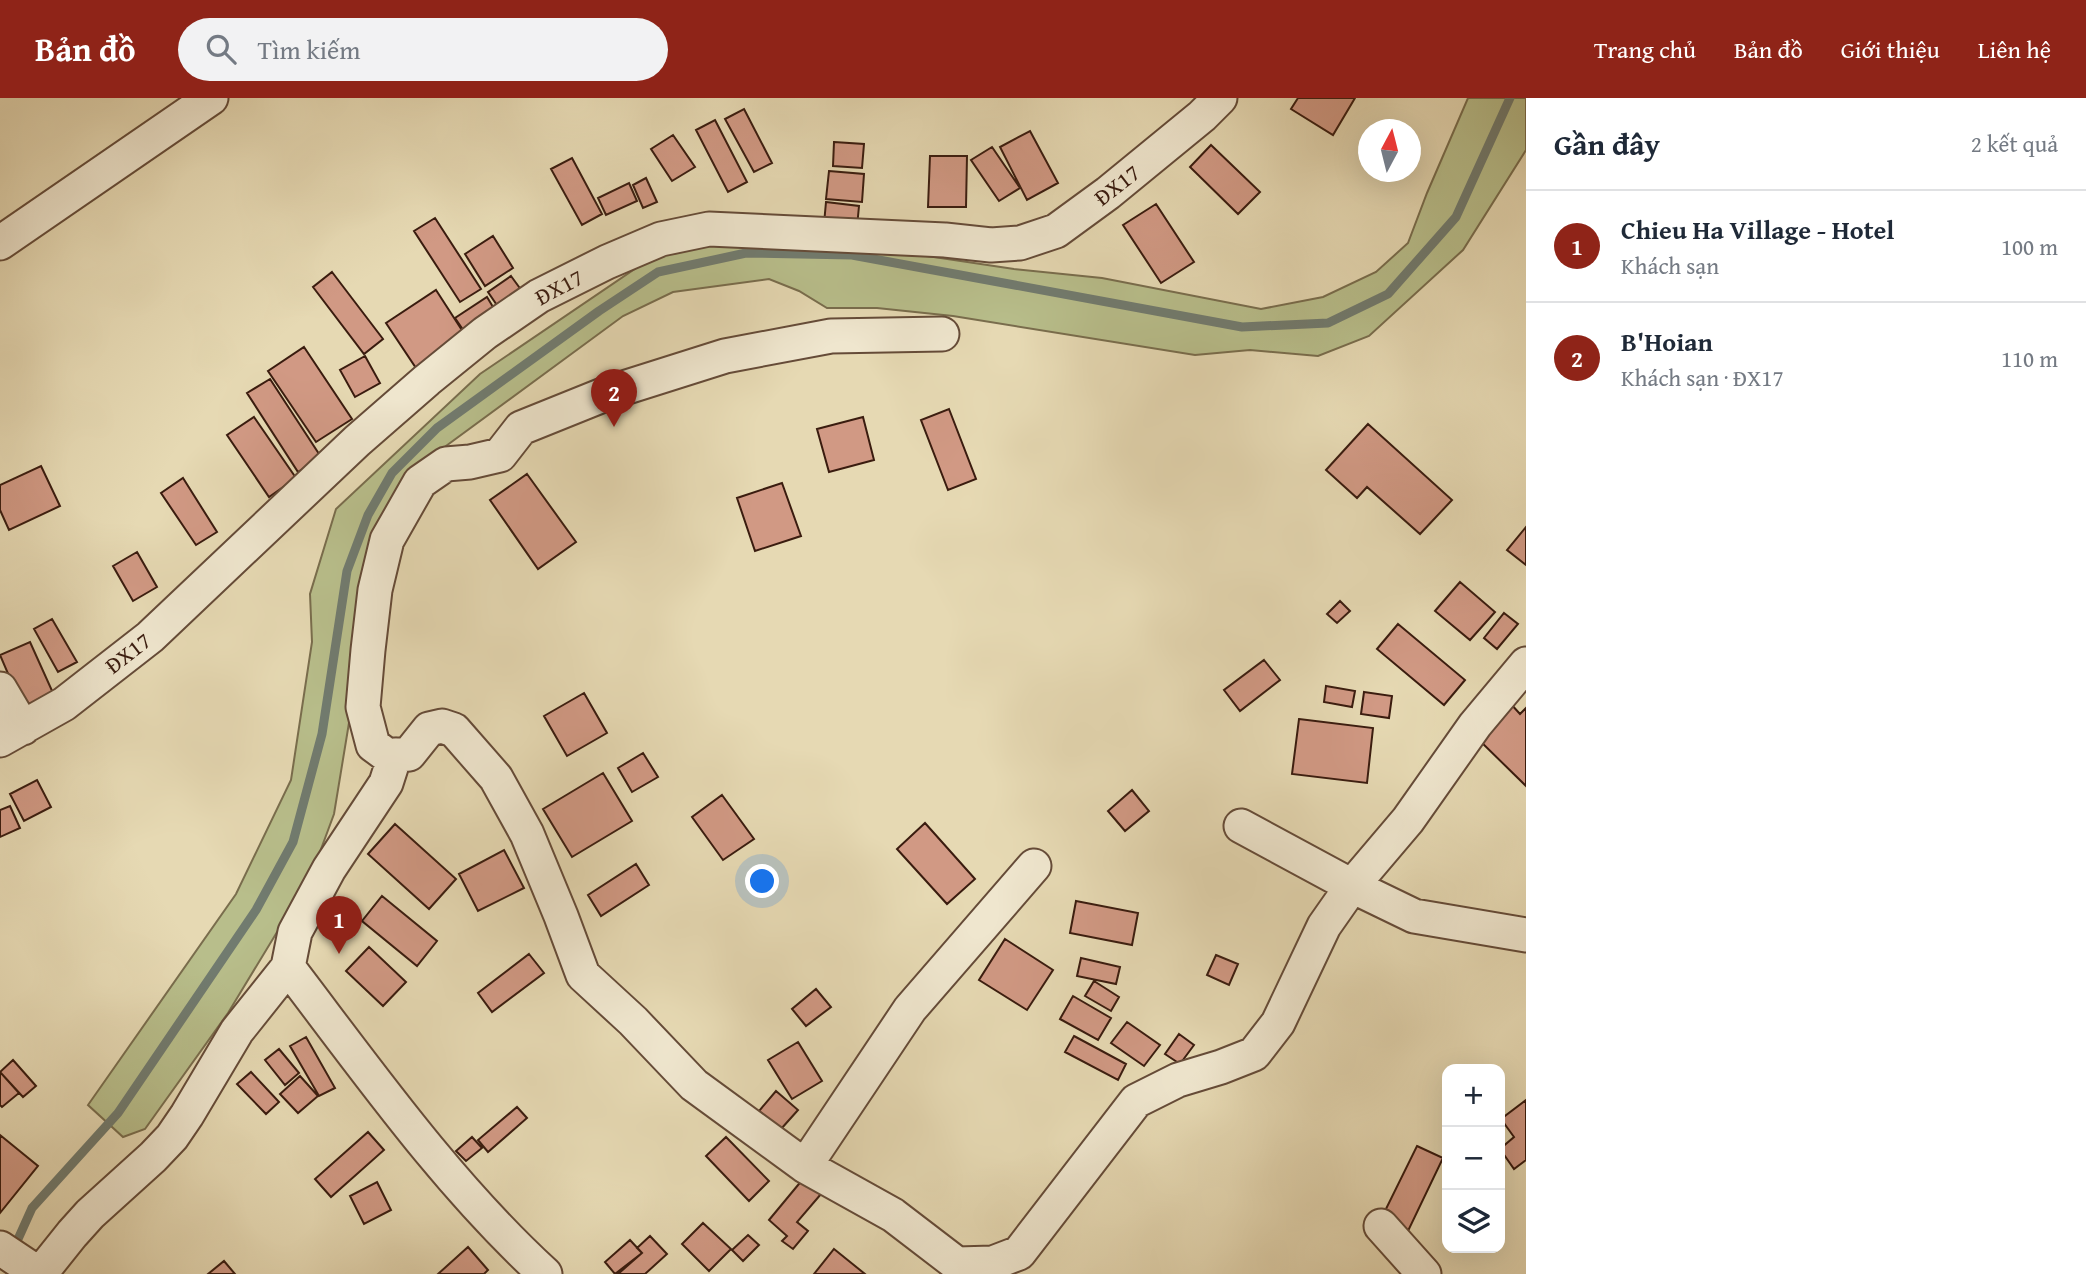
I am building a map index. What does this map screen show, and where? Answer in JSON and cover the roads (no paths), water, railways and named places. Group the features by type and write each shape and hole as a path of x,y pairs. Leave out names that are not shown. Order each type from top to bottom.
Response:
{"street":[{"path":"0,243 211,98"},
{"name":"ĐX17","path":"11,734 64,704 150,637 367,432 485,333 539,296 661,239 709,229 945,240 991,245 1020,243 1056,231 1108,193 1220,98"},
{"path":"942,334 831,336 725,356 608,393 521,428 500,455 446,464 420,482 387,540 375,590 363,707 373,745 388,756 409,754 429,729 442,726 454,730 496,778 527,834 583,975 633,1021 694,1085 805,1166 893,1215 953,1269 993,1263 1018,1253 1136,1101 1178,1080 1254,1054 1278,1023 1324,926 1352,886 1408,820 1475,725 1526,664"},
{"path":"0,689 11,734"},
{"path":"0,1248 39,1274 90,1214 172,1137 237,1031 288,967 295,932 329,869 386,783 395,755"},
{"path":"1241,825 1352,886 1415,916 1526,935"},
{"path":"805,1166 909,1009 1034,866"},
{"path":"288,967 399,1114 492,1220 545,1274"},
{"path":"1381,1226 1424,1274"}],"waterway":[{"path":"14,1248 32,1208 118,1113 256,910 293,842 322,734 347,571 368,515 392,473 437,428 599,311 658,272 746,253 852,255 1242,327 1328,323 1388,294 1456,217 1510,98"}],"place":[{"name":"B'Hoian","path":"614,427"},
{"name":"Chieu Ha Village - Hotel","path":"339,954"}]}
